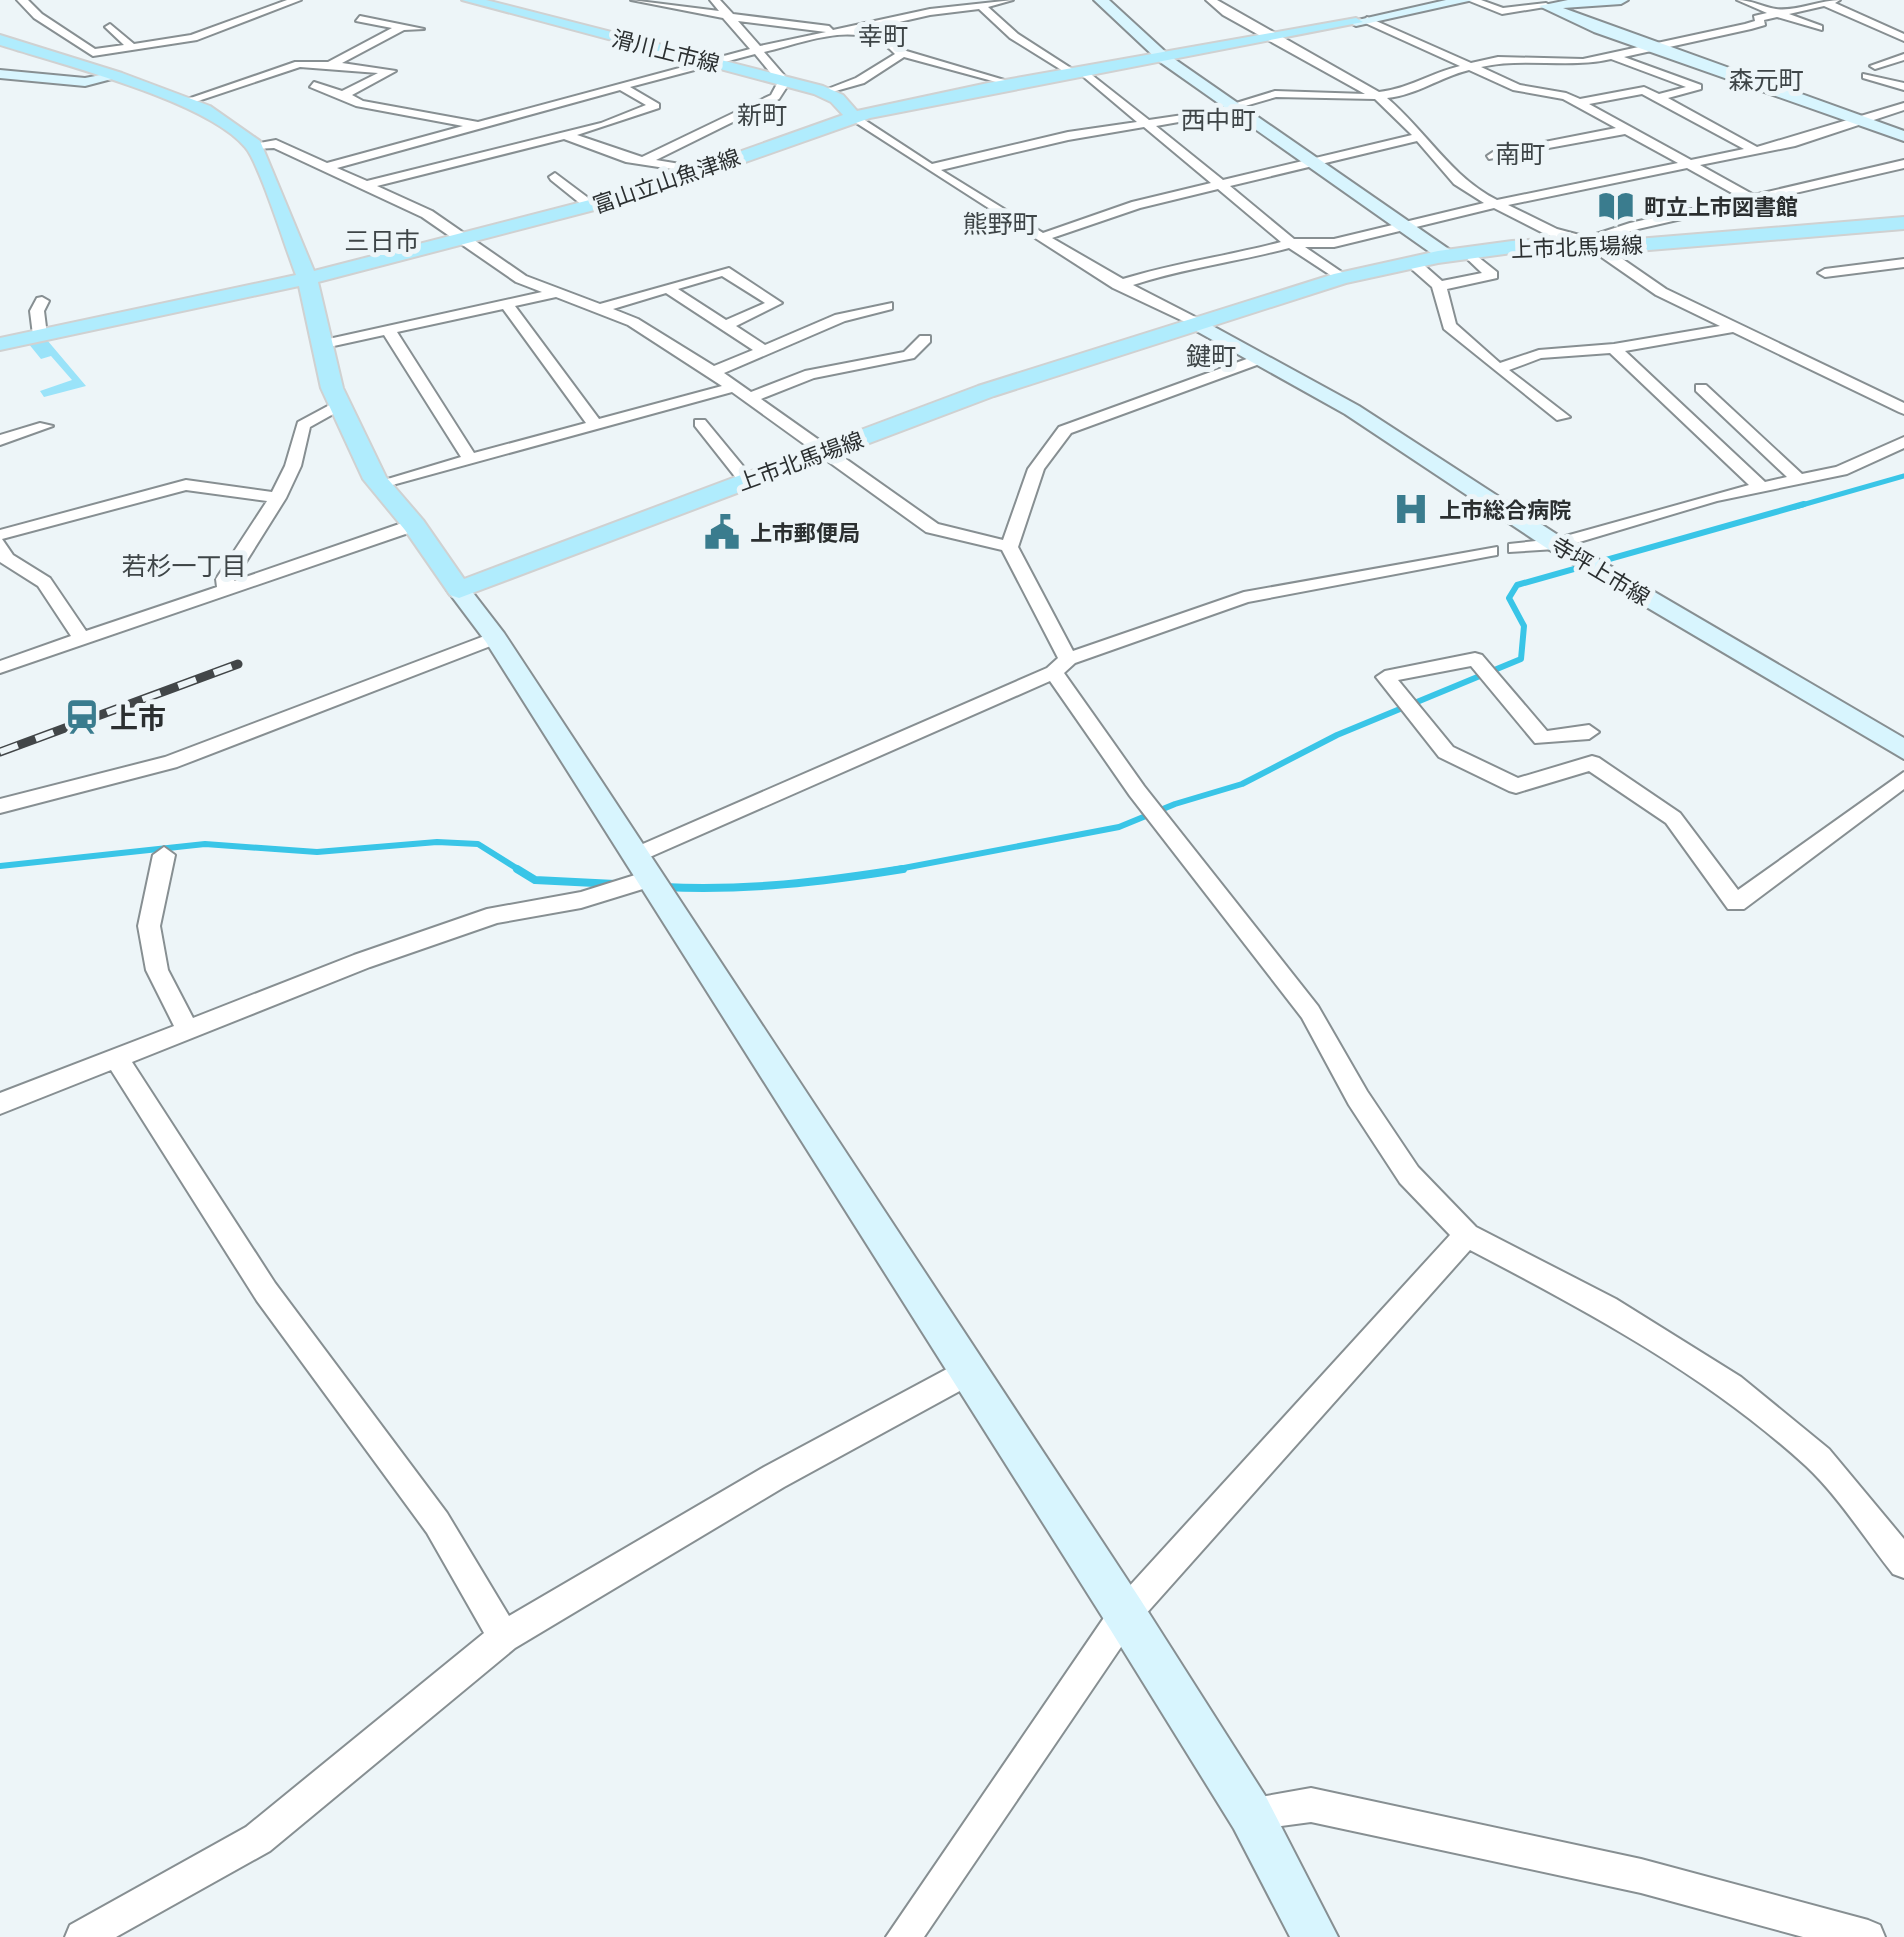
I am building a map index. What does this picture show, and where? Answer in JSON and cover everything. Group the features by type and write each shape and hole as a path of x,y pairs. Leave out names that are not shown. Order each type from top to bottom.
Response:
{"main road":[{"name":"滑川上市線","path":"469,0 829,92"},
{"path":"1102,0 1166,58 1311,163 1458,254"},
{"path":"1335,6 1362,21 1469,0"},
{"path":"1528,0 1904,136"},
{"path":"1546,6 1622,0"},
{"name":"富山立山魚津線","path":"0,344 465,240 590,206 853,117 1007,84 1278,39 1362,21"},
{"path":"0,40 90,60 116,76 204,110 254,145 306,278 320,345 340,404 379,484 414,525 495,638 644,867 1125,1614 1250,1814 1315,1937"},
{"path":"0,74 85,82 116,76"},
{"path":"829,92 853,117"},
{"name":"上市北馬場線","path":"459,590 986,391 1341,278 1458,254 1589,242 1637,244 1904,224"},
{"name":"寺坪上市線","path":"1198,324 1352,410 1556,544 1904,750"}],"street":[{"path":"22,0 90,60 221,31 296,0"},
{"path":"636,0 884,36 902,53 1007,84"},
{"path":"644,161 775,98 784,82 715,0"},
{"path":"326,166 756,51 930,12 1008,0"},
{"path":"1211,0 1227,13 1378,96 1458,180 1480,196 1552,232 1589,242 1661,292 1904,408"},
{"path":"1469,0 1502,11 1546,6"},
{"path":"1742,0 1818,28"},
{"path":"932,168 1068,136 1236,109 1275,94 1378,96 1404,93 1440,74 1510,58 1570,62 1612,56 1748,27 1777,12 1831,2 1904,38"},
{"path":"981,6 1014,36 1078,72 1148,123 1291,243 1341,278"},
{"path":"360,18 420,29"},
{"path":"1362,21 1517,88 1566,96 1750,198"},
{"path":"110,26 133,48"},
{"path":"330,65 402,27"},
{"path":"829,92 867,82 874,72 902,53"},
{"path":"1612,56 1697,87 1657,98"},
{"path":"1904,57 1871,71 1904,88"},
{"path":"185,102 299,64 391,72 343,95"},
{"path":"314,85 360,104 478,126"},
{"path":"367,185 606,125 655,106 623,87"},
{"path":"1578,102 1644,90 1754,150"},
{"path":"1118,284 1172,268 1220,262 1291,243 1334,243 1792,143 1904,106"},
{"path":"853,117 1041,238 1118,284 1198,324"},
{"path":"1493,156 1625,130"},
{"path":"564,135 630,160 700,171"},
{"path":"1041,238 1136,206 1417,138"},
{"path":"254,145 276,144 367,185 426,214 508,272 633,322 682,350 730,388 932,528 1009,547"},
{"path":"1589,242 1598,236 1750,198 1904,164"},
{"path":"556,178 590,206"},
{"path":"1438,286 1492,274 1458,254"},
{"path":"1412,262 1438,286 1449,326 1562,417"},
{"path":"1825,273 1904,263"},
{"path":"599,309 724,271 775,303 727,325"},
{"path":"667,288 764,351"},
{"path":"320,345 557,293"},
{"path":"40,336 37,311 42,301"},
{"path":"506,304 595,424"},
{"path":"710,373 840,318 886,306"},
{"path":"1498,369 1539,354 1614,348 1734,328"},
{"path":"388,330 470,458"},
{"path":"747,399 810,374 909,355 925,339"},
{"path":"1614,348 1761,486"},
{"path":"1260,358 1065,430 1050,443 1037,465 1009,547 1061,665 1137,791 1310,1012 1358,1098 1409,1176 1467,1235 1607,1308 1732,1386 1819,1460 1904,1563"},
{"path":"379,484 730,388"},
{"path":"1701,388 1798,479"},
{"path":"226,591 225,579 278,498 293,466 303,425 340,404"},
{"path":"700,422 746,480"},
{"path":"0,440 44,426"},
{"path":"1515,548 1556,544 1761,486 1841,470 1904,442"},
{"path":"0,535 186,485 278,498"},
{"path":"0,667 414,525"},
{"path":"0,544 5,558 44,582 82,639"},
{"path":"0,1104 362,961 496,915 581,900 1061,665 1244,598 1492,551"},
{"path":"0,583 28,574"},
{"path":"0,806 170,762 495,638"},
{"path":"1589,732 1542,738 1475,659 1384,677 1446,752 1516,786 1592,763 1673,818 1736,903 1904,780"},
{"path":"164,855 149,926 158,970 188,1031"},
{"path":"116,1058 266,1292 436,1524 504,1636"},
{"path":"903,1937 1125,1614 1467,1235"},
{"path":"82,1937 258,1839 504,1636 774,1477 968,1372"},
{"path":"1250,1814 1311,1805 1641,1876 1868,1937"}],"shaded area":[{"path":"47,340 86,386 44,397 40,391 72,380 51,356 41,359 28,343"}],"waterway":[{"path":"1795,507 1904,476"},
{"path":"888,871 1119,827 1175,804 1242,784 1337,735 1521,659 1524,626 1509,598 1517,585 1804,504"},
{"path":"0,866 205,844 317,852 437,842 478,844 521,871"},
{"path":"517,869 535,880 615,884"},
{"path":"664,887 784,884 903,869"}],"railway":[{"path":"0,752 238,664"}],"place":[{"name":"町立上市図書館","path":"1616,206"},
{"name":"上市総合病院","path":"1411,509"},
{"name":"上市郵便局","path":"722,532"},
{"name":"上市","path":"82,717"}],"district":[{"name":"幸町","path":"883,35"},
{"name":"森元町","path":"1766,79"},
{"name":"新町","path":"762,114"},
{"name":"西中町","path":"1218,119"},
{"name":"南町","path":"1520,153"},
{"name":"熊野町","path":"1000,223"},
{"name":"三日市","path":"382,240"},
{"name":"鍵町","path":"1211,355"},
{"name":"若杉一丁目","path":"184,565"}]}
